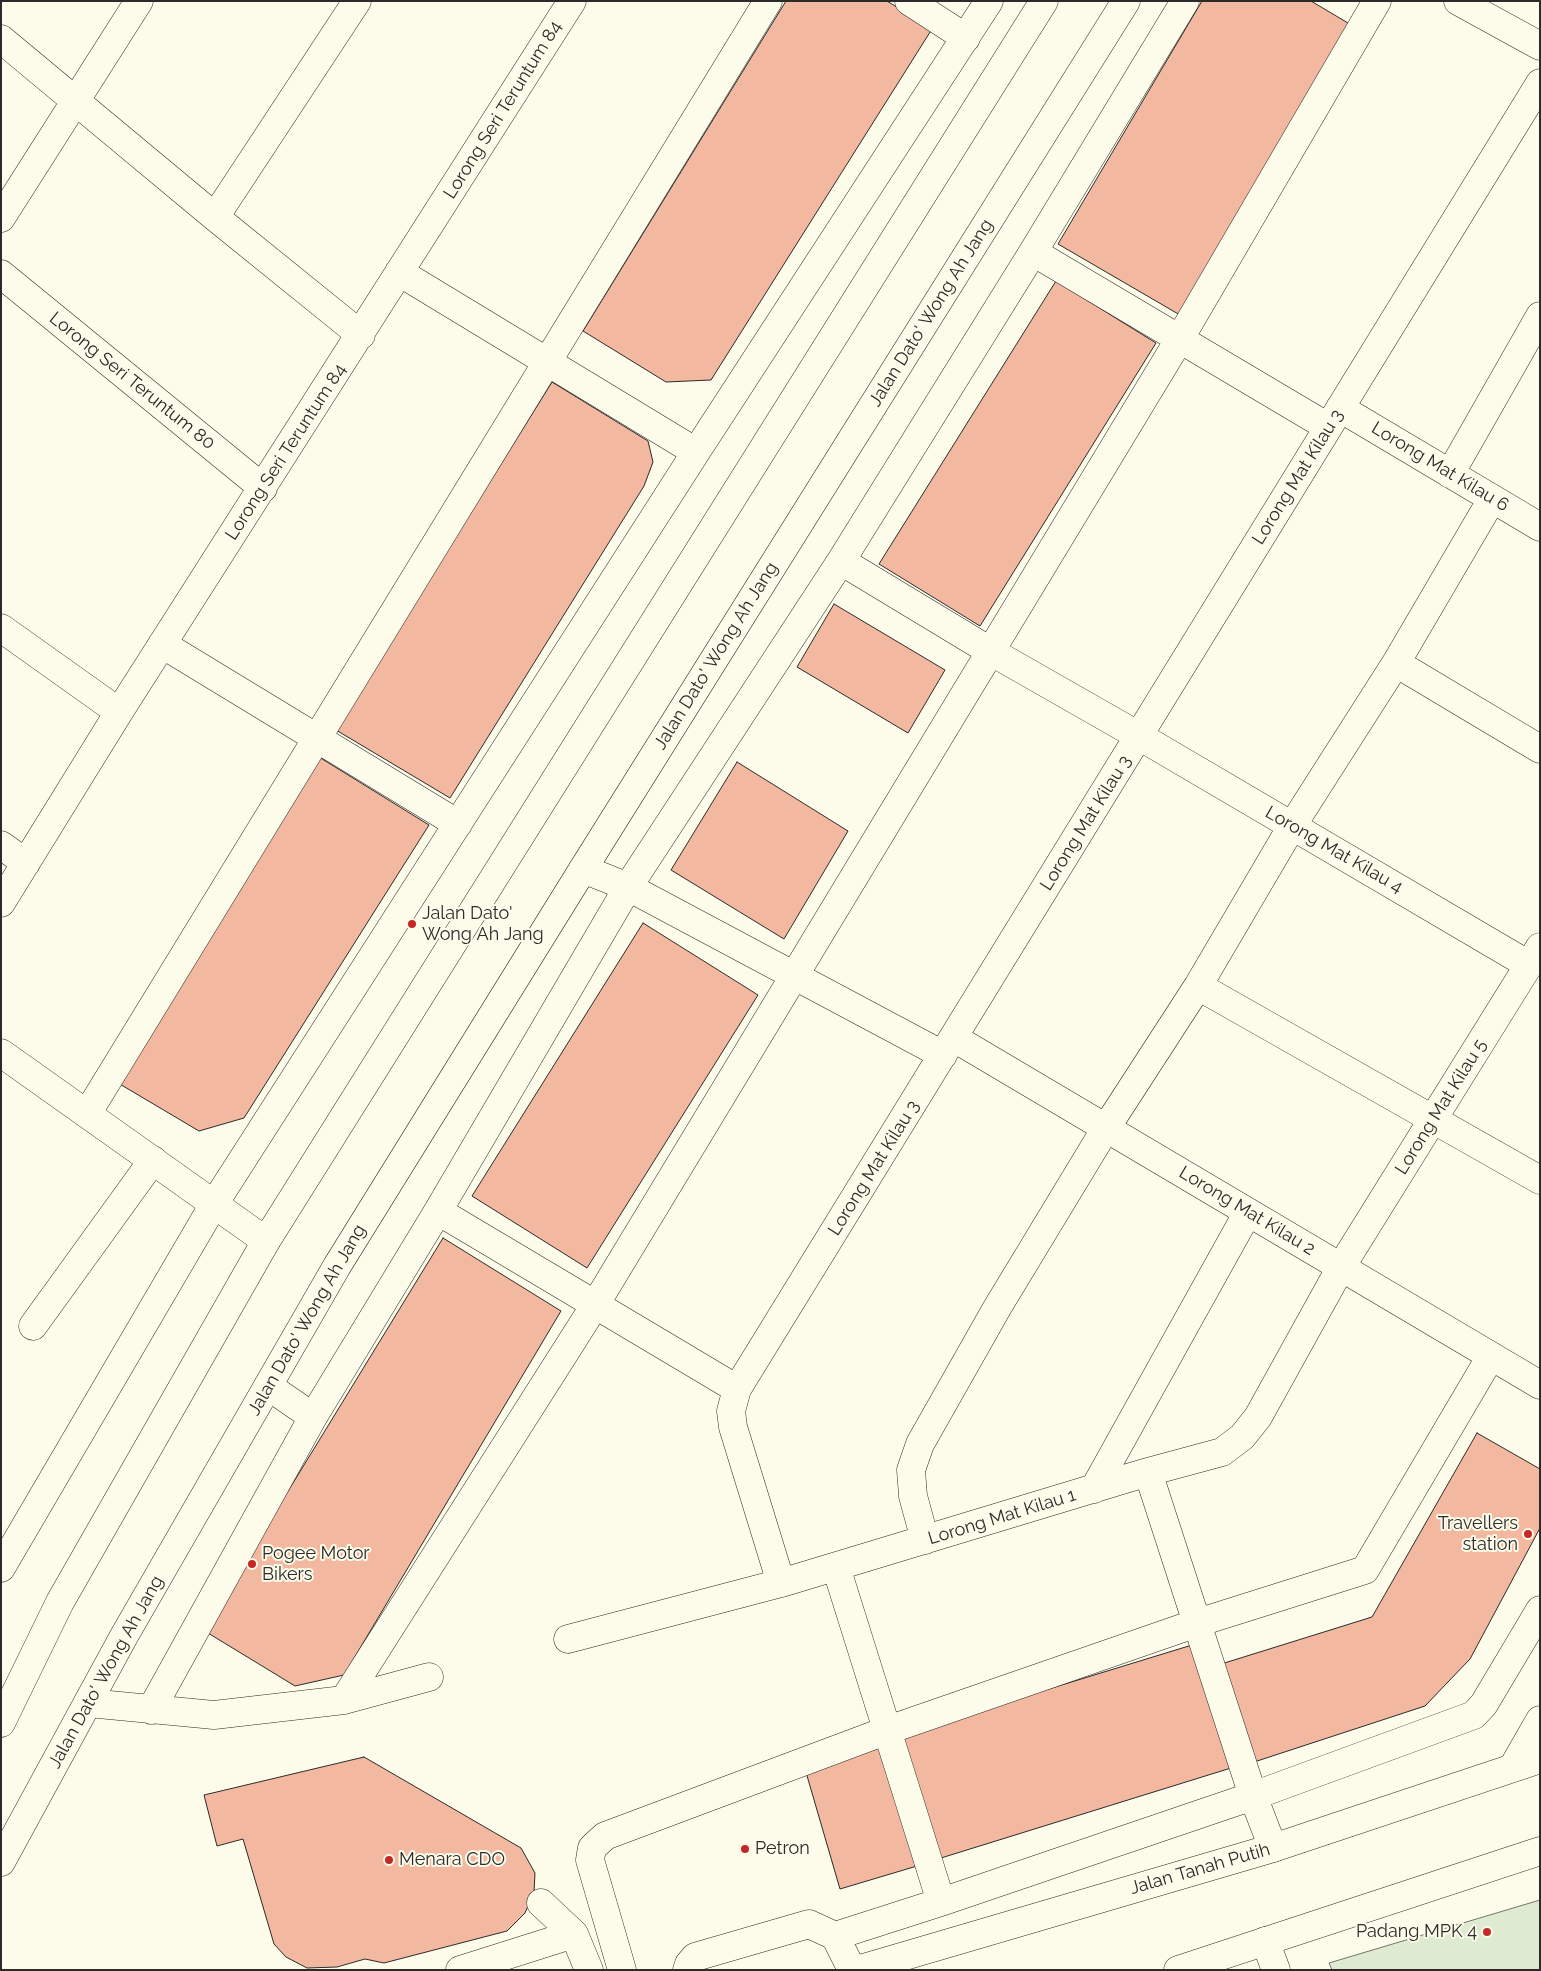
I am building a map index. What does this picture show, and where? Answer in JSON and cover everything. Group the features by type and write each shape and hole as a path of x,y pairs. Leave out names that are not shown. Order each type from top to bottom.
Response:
{"main road":[{"path":"1,218 139,1"},
{"path":"215,217 356,1"},
{"path":"87,1114 768,1"},
{"path":"908,1 966,38"},
{"path":"1,1568 214,1204 696,452 989,1"},
{"path":"1,1722 60,1602 266,1240 1044,1"},
{"name":"Jalan Dato' Wong Ah Jang","path":"1,1862 88,1703 337,1266 1126,1"},
{"path":"151,1710 313,1417 438,1211 628,888 841,561 1033,252 1185,1"},
{"path":"344,1700 595,1304 1179,340 1377,1"},
{"path":"1458,1 1540,46"},
{"name":"Lorong Seri Teruntum 84","path":"1,903 162,644 361,335 559,6"},
{"path":"1,39 215,217 361,335"},
{"name":"Lorong Mat Kilau 3","path":"781,1584 733,1427 731,1411 738,1389 1540,83"},
{"name":"Lorong Mat Kilau 6","path":"1033,252 1179,340 1450,474 1540,527"},
{"path":"399,272 696,452"},
{"name":"Lorong Seri Teruntum 80","path":"1,274 263,488"},
{"path":"1450,474 1540,316"},
{"path":"925,1540 913,1496 911,1470 920,1444 997,1308 1106,1128 1198,986 1292,826 1396,663 1492,498"},
{"name":"Lorong Mat Kilau 4","path":"841,561 990,651 1292,826 1534,956"},
{"path":"1,628 119,712"},
{"path":"162,644 458,824"},
{"path":"1396,663 1540,749"},
{"path":"1,845 26,863"},
{"name":"Lorong Mat Kilau 2","path":"583,869 628,888 793,976 948,1046 1106,1128 1540,1384"},
{"name":"Lorong Mat Kilau 5","path":"1341,1267 1534,956"},
{"path":"1198,986 1540,1180"},
{"path":"1,1053 266,1240"},
{"path":"33,1326 153,1160"},
{"path":"438,1211 738,1389"},
{"path":"1094,1489 1248,1212"},
{"name":"Lorong Mat Kilau 1","path":"568,1639 781,1584 1148,1472 1222,1452 1242,1438 1258,1417 1341,1267"},
{"path":"622,1970 590,1860 592,1848 605,1836 888,1730 1196,1623 1365,1570 1491,1356"},
{"path":"268,1386 313,1417"},
{"path":"1148,1472 1253,1796 1274,1848"},
{"path":"836,1567 941,1902"},
{"path":"835,1936 1253,1796 1474,1715 1484,1704 1540,1610"},
{"path":"88,1703 214,1715 344,1700 429,1676"},
{"path":"1513,1767 1540,1720"},
{"name":"Jalan Tanah Putih","path":"857,1970 1274,1848 1540,1759"},
{"path":"1178,1970 1540,1851"},
{"path":"540,1902 574,1934 589,1970"},
{"path":"687,1970 688,1964 695,1957 802,1925 816,1925 835,1936 852,1970"},
{"path":"460,1970 574,1934"},
{"path":"1265,1941 1276,1970"}],"green space":[{"name":"Padang MPK 4","path":"1540,1900 1540,1970 1332,1970 1329,1963"}],"building":[{"path":"786,1 887,1 932,29 711,380 666,382 583,331"},
{"path":"1202,1 1311,1 1353,26 1180,315 1058,244"},
{"path":"1056,281 1156,343 980,626 879,564"},
{"path":"552,382 648,441 653,462 644,486 450,798 336,730"},
{"path":"834,604 945,670 908,733 797,667"},
{"path":"319,757 429,825 244,1118 199,1131 118,1083"},
{"path":"737,762 848,831 784,939 671,870"},
{"path":"643,923 758,995 587,1268 472,1196"},
{"path":"443,1238 561,1311 344,1675 295,1686 203,1630"},
{"path":"1477,1433 1540,1469 1540,1528 1470,1659 1425,1706 1251,1763 1218,1665 1372,1617"},
{"path":"1192,1645 1231,1768 941,1858 902,1734"},
{"path":"880,1740 917,1866 840,1889 803,1762"},
{"name":"Menara CDO","path":"364,1757 521,1848 535,1873 534,1892 525,1913 507,1931 384,1963 365,1959 337,1967 307,1968 286,1957 274,1944 243,1839 217,1846 204,1795"}],"place":[{"name":"Jalan Dato' Wong Ah Jang","path":"412,924"},
{"name":"Travellers station","path":"1528,1534"},
{"name":"Pogee Motor Bikers","path":"252,1564"},
{"name":"Petron","path":"745,1849"},
{"name":"Menara CDO","path":"389,1860"},
{"name":"Padang MPK 4","path":"1487,1932"}]}
